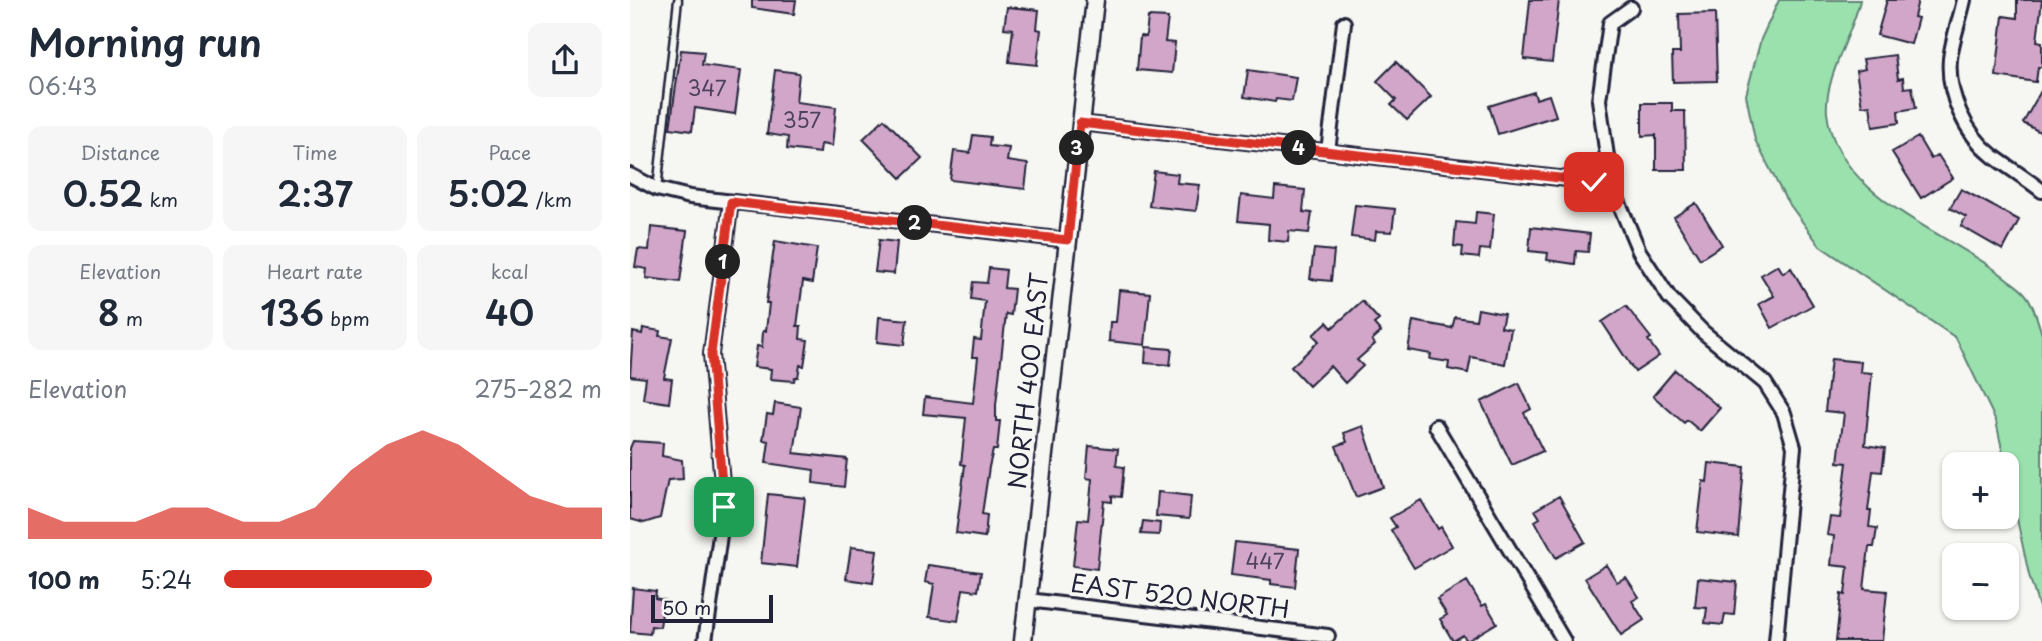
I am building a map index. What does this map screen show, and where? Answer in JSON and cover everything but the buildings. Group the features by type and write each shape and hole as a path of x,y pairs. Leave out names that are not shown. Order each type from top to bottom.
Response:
{"street":[{"name":"NORTH 400 EAST","path":"1023,641 1095,0"},
{"path":"1964,0 1950,59 1952,85 1959,111 1972,135 1992,156 2042,191"},
{"path":"1631,8 1609,23 1600,100 1611,184 1639,251 1669,297 1703,332 1765,383 1784,413 1794,447 1776,641"},
{"path":"1328,151 1344,23"},
{"path":"1080,123 1611,184"},
{"path":"630,175 657,189 731,202 1068,240"},
{"path":"705,641 724,507 711,354 731,202"},
{"path":"1436,426 1564,641"},
{"name":"EAST 520 NORTH","path":"1028,600 1328,636"}],"lane":[{"path":"657,189 678,0"}],"green space":[{"path":"1779,0 1860,0 1834,71 1827,99 1827,113 1835,143 1851,168 1872,190 1898,210 2006,278 2024,292 2034,308 2042,334 2042,617 2019,528 2019,452 2003,452 1996,421 1956,338 1820,246 1785,198 1755,140 1746,95 1761,39"}],"route":[{"path":"724,507 711,354 731,202 1068,240 1080,123 1594,182"}]}
